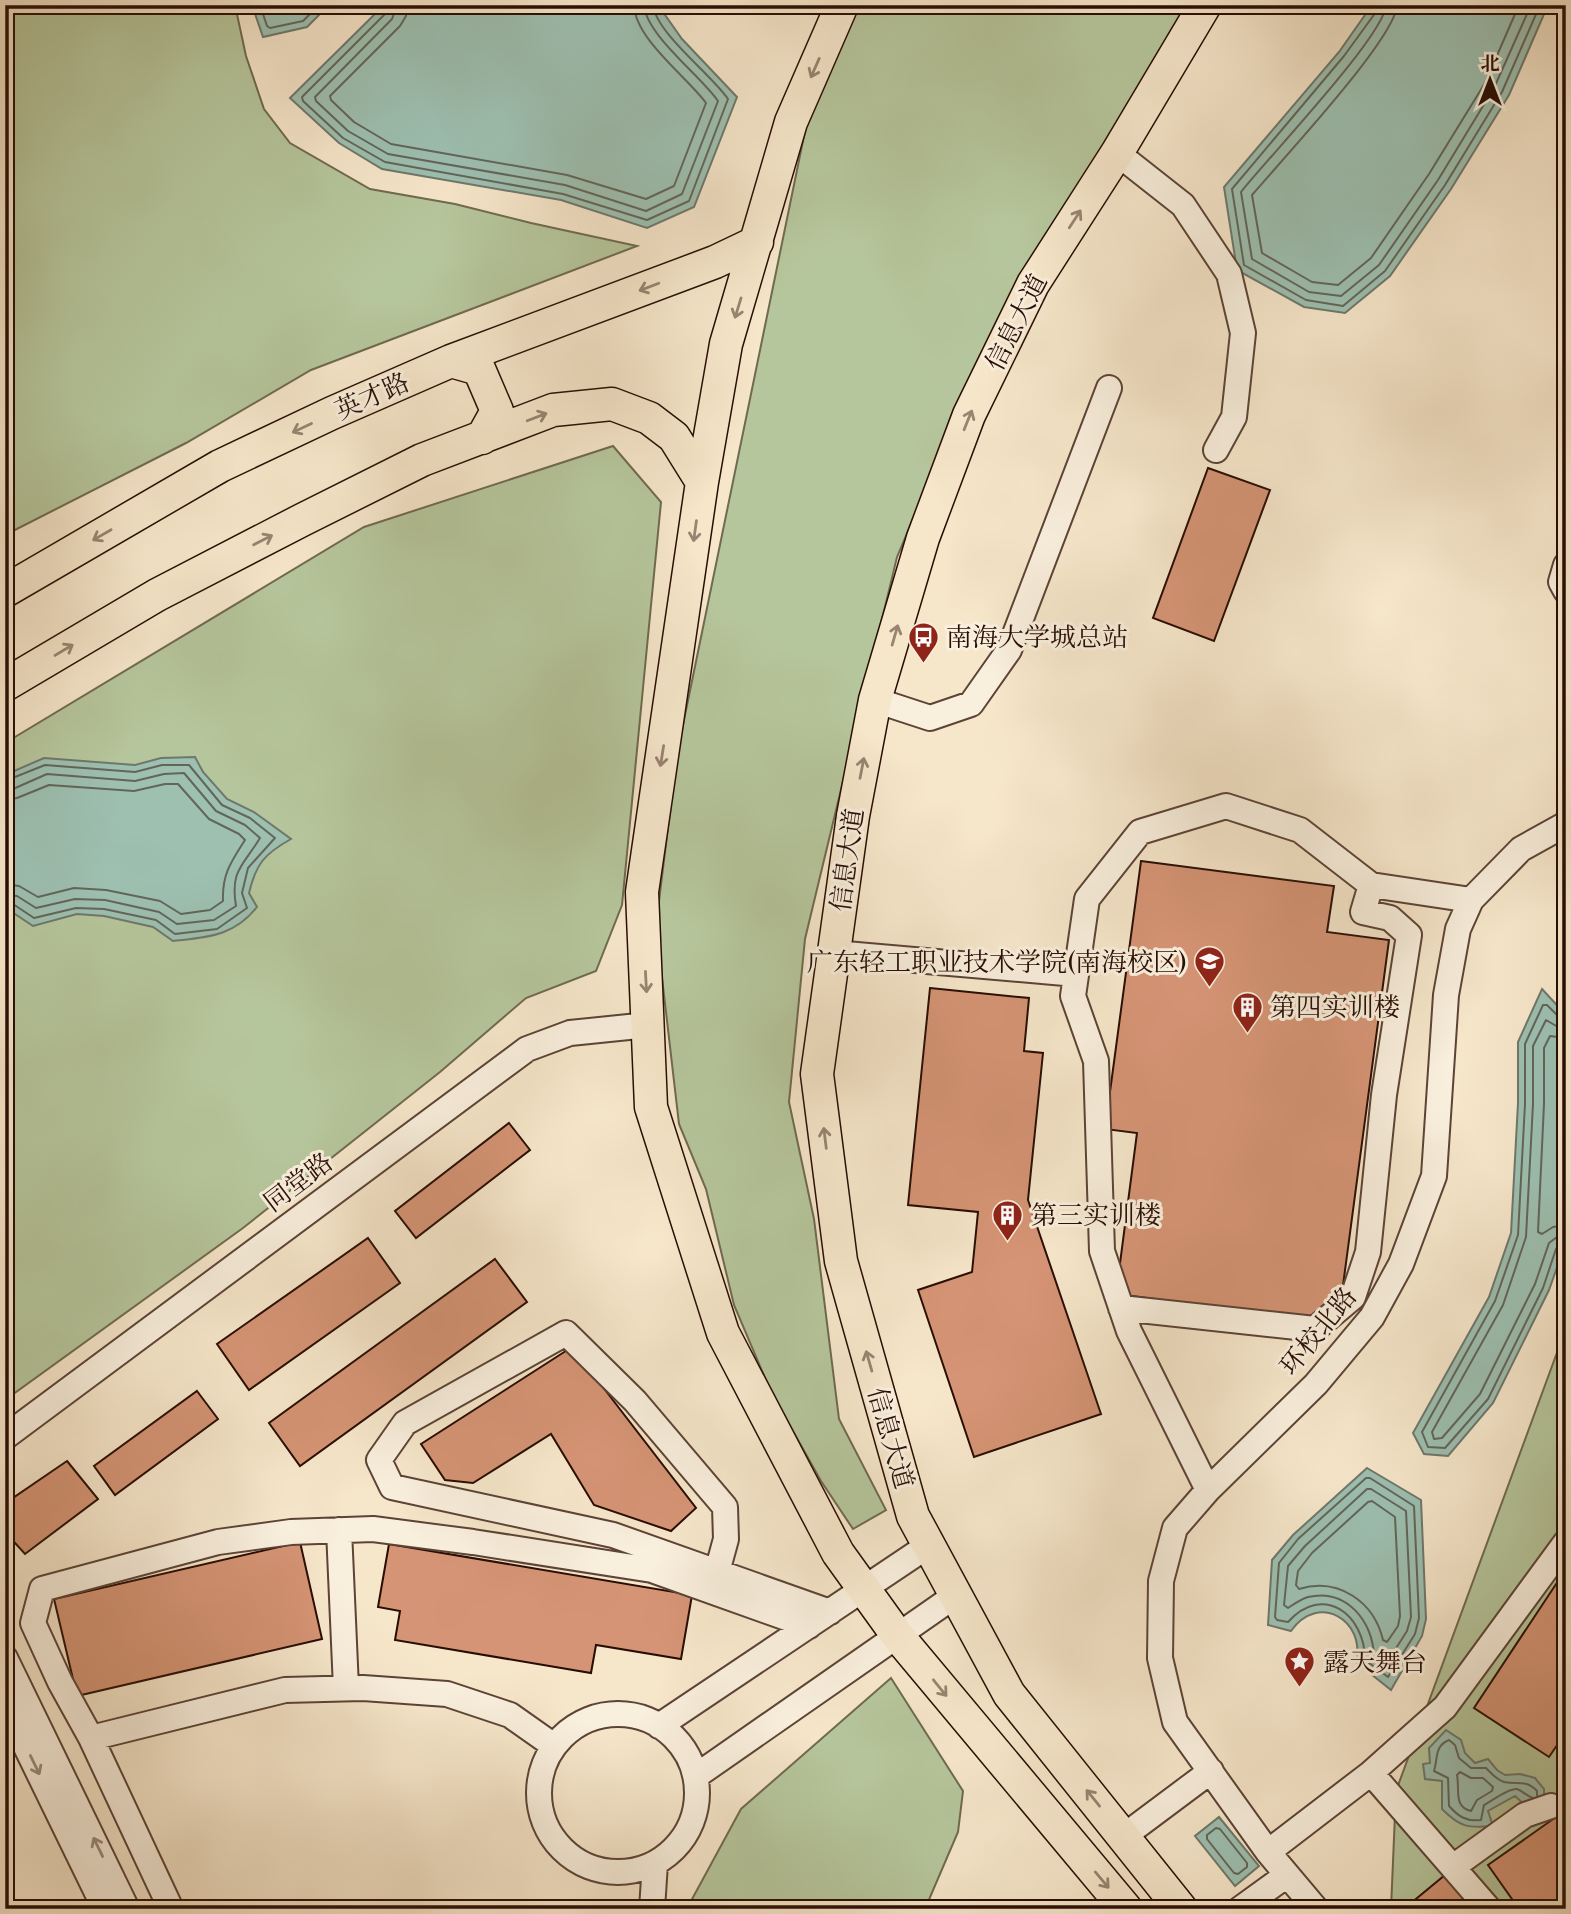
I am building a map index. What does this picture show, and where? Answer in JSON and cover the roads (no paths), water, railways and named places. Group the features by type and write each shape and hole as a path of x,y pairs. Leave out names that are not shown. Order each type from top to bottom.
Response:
{"main road":[{"path":"842,5 791,122 726,344 702,482 642,892 652,1107 723,1334 838,1553 897,1635 1126,1909"},
{"name":"信息大道","path":"1181,1909 1009,1693 913,1516 841,1261 817,1074 853,816 876,700 923,538 969,415 1033,284 1117,153 1205,5"},
{"name":"英才路","path":"5,591 220,466 451,361 715,262 757,242"},
{"path":"451,361 479,369 487,384 496,411 482,438"},
{"path":"5,685 157,595 422,460 553,410 612,404 649,418 674,437 702,482"}],"street":[{"path":"1117,153 1183,205 1229,274 1243,333 1234,417 1216,450"},
{"path":"876,700 930,718 971,704 1009,650 1109,388"},
{"path":"1566,565 1561,582 1566,591"},
{"path":"1208,1490 1129,1331 1102,1251 1096,1061 1073,996 1087,899 1140,832 1226,806 1300,830 1371,885 1471,900"},
{"name":"环校北路","path":"1316,1909 1269,1852 1175,1722 1160,1658 1161,1581 1175,1528 1208,1490 1316,1384 1372,1317 1401,1265 1434,1176 1446,995 1458,929 1471,900 1521,849 1566,824"},
{"path":"1121,1308 1315,1329 1353,1297 1368,1252 1384,1095 1409,935 1390,918 1363,912 1371,885"},
{"path":"834,953 1076,974"},
{"name":"同堂路","path":"5,1437 527,1049 570,1034 648,1025"},
{"path":"717,1572 726,1538 725,1507 635,1402 566,1333 405,1423 379,1460 392,1487 613,1535 717,1572 830,1612"},
{"path":"172,1909 33,1623 42,1589 218,1542 291,1532 373,1529 652,1570 809,1626"},
{"path":"339,1530 346,1688"},
{"path":"1269,1852 1371,1773 1445,1707 1566,1542"},
{"path":"659,1726 929,1545"},
{"path":"696,1776 956,1595"},
{"path":"5,1658 127,1909"},
{"path":"91,1738 285,1690 346,1688 447,1694 510,1715 554,1746"},
{"path":"5,1704 105,1909"},
{"path":"621,1714 642,1717 659,1726 667,1730 685,1751 696,1776 697,1804 688,1830 671,1852 655,1864 629,1872 601,1871 575,1861 555,1842 547,1830 539,1804 539,1777 550,1751 569,1730 593,1717 621,1714"},
{"path":"1124,1836 1211,1771"},
{"path":"1371,1773 1489,1909"},
{"path":"1453,1867 1525,1815 1551,1806"},
{"path":"652,1909 655,1864"},
{"path":"1240,1909 1287,1875"}],"water":[{"path":"252,5 329,5 307,27 263,37"},
{"path":"384,5 658,5 682,39 737,97 694,207 647,228 561,200 382,169 339,143 290,98"},
{"path":"1372,5 1548,5 1509,95 1451,189 1390,276 1345,313 1304,307 1237,270 1224,187 1339,52"},
{"path":"195,757 203,772 227,799 254,812 291,839 268,855 258,867 249,893 257,907 248,917 219,934 173,941 153,927 104,916 77,914 33,926 9,910 5,911 5,775 44,758 135,765 161,758"},
{"path":"1542,989 1566,1015 1566,1242 1549,1290 1493,1403 1448,1456 1424,1454 1413,1433 1489,1297 1511,1233 1518,1103 1518,1042"},
{"path":"1367,1468 1421,1500 1426,1619 1422,1636 1391,1690 1356,1662 1354,1634 1347,1623 1337,1616 1314,1613 1302,1619 1291,1631 1268,1625 1272,1560 1293,1535"},
{"path":"1446,1730 1461,1740 1465,1753 1475,1763 1488,1759 1505,1775 1520,1774 1535,1778 1544,1789 1544,1798 1525,1805 1515,1796 1488,1811 1493,1826 1471,1827 1454,1820 1442,1809 1442,1781 1425,1779 1423,1764 1430,1763 1429,1748"},
{"path":"1219,1817 1259,1866 1235,1886 1195,1836"}],"place":[{"name":"南海大学城总站","path":"923,664"},
{"name":"广东轻工职业技术学院(南海校区)","path":"1210,989"},
{"name":"第四实训楼","path":"1247,1034"},
{"name":"第三实训楼","path":"1008,1242"},
{"name":"露天舞台","path":"1300,1689"}]}
